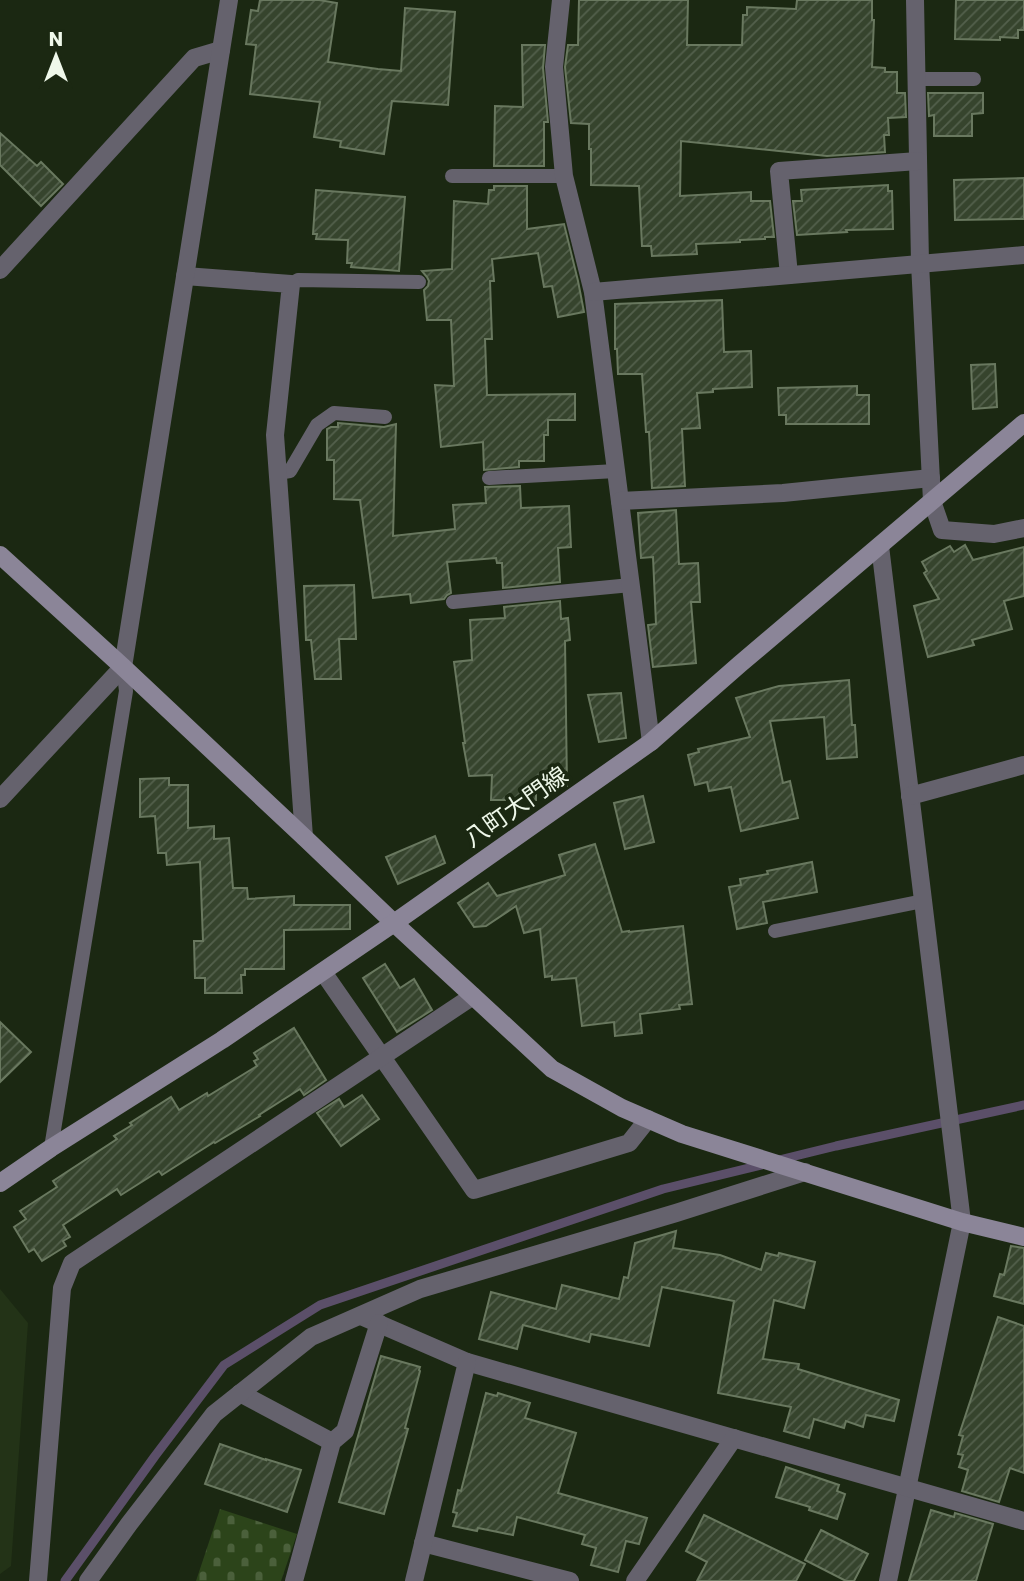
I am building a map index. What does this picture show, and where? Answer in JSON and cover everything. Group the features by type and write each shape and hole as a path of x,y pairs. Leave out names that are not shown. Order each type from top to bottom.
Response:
{"main road":[{"name":"八町大門線","path":"0,1183 323,972 651,742 1024,424"},
{"path":"0,555 552,1069 622,1108 682,1134 962,1222 1024,1237"}],"street":[{"path":"0,799 123,667 229,0"},
{"path":"561,0 554,67 564,176 593,292 651,742"},
{"path":"915,0 920,263 932,501 942,530 994,534 1024,528"},
{"path":"0,270 194,58 221,50"},
{"path":"789,275 779,171 918,161"},
{"path":"593,292 1024,255"},
{"path":"185,276 291,284 275,435 304,836"},
{"path":"620,501 783,493 931,478"},
{"path":"880,546 962,1222 888,1581"},
{"path":"911,796 1024,765"},
{"path":"323,972 474,1190 629,1143 648,1119"},
{"path":"38,1581 62,1288 72,1263 473,996"},
{"path":"88,1581 214,1414 311,1337 420,1289 805,1172"},
{"path":"361,1315 467,1362 1024,1521"},
{"path":"294,1581 332,1442 345,1431 379,1323"},
{"path":"414,1581 467,1362"},
{"path":"240,1392 332,1442"},
{"path":"635,1581 734,1438"},
{"path":"423,1544 570,1581"}],"lane":[{"path":"916,79 974,79"},
{"path":"452,176 564,176"},
{"path":"291,284 298,279 419,282"},
{"path":"278,473 290,471 317,425 334,413 385,417"},
{"path":"489,478 616,471"},
{"path":"453,602 631,585"},
{"path":"51,1148 126,691 123,667"},
{"path":"775,931 923,901"}],"shaded area":[{"path":"0,1289 28,1323 11,1566 0,1574"}],"green space":[{"path":"220,1509 297,1534 281,1581 196,1581"}],"building":[{"path":"260,0 319,0 337,3 328,62 401,71 405,8 455,12 448,105 392,101 384,154 340,147 341,141 314,137 320,102 250,94 256,45 246,44 251,10 258,11"},
{"path":"579,0 688,0 687,45 742,45 743,15 747,15 747,7 796,9 797,0 872,0 872,67 885,68 885,72 897,72 897,93 905,93 906,117 888,118 889,135 884,135 885,152 827,156 681,141 680,196 751,192 751,201 770,201 774,237 696,244 697,254 652,256 651,246 642,246 639,186 591,185 589,124 571,123 565,67 568,45 578,45"},
{"path":"956,0 1024,0 1024,30 1018,30 1018,38 955,39"},
{"path":"522,45 545,45 543,68 548,122 544,122 544,166 494,166 495,106 523,107"},
{"path":"928,93 983,93 983,113 972,114 972,136 934,136 934,115 929,116"},
{"path":"0,133 37,166 41,162 63,184 41,206 0,165"},
{"path":"1024,178 1024,219 955,220 954,180"},
{"path":"888,185 888,191 892,191 893,229 797,235 793,201 802,201 801,190"},
{"path":"494,186 527,186 527,229 564,224 584,312 558,317 552,286 544,287 538,253 492,259 492,339 485,339 487,395 575,394 575,420 548,420 548,435 544,435 544,461 519,461 519,467 484,470 483,442 441,447 435,385 454,386 451,320 427,320 424,290 429,281 422,271 452,269 454,201 488,204 489,190 494,190"},
{"path":"316,190 405,197 399,271 351,267 352,263 347,263 348,240 316,239 317,234 313,234"},
{"path":"722,300 724,352 751,351 752,387 713,389 713,392 697,393 700,428 682,429 685,486 652,488 642,374 618,374 615,304"},
{"path":"995,364 997,407 973,409 971,365"},
{"path":"857,386 857,395 869,395 869,424 786,424 786,415 779,415 778,388"},
{"path":"338,423 384,427 396,424 393,536 455,529 453,505 486,503 485,487 520,486 521,508 569,506 571,547 558,548 560,582 503,588 502,563 497,563 496,558 447,562 451,593 444,599 411,603 410,594 373,598 360,500 334,499 334,460 327,460 327,429 338,427"},
{"path":"676,510 679,564 698,563 700,602 691,602 696,663 653,667 648,625 656,624 653,557 641,558 638,513"},
{"path":"965,545 973,560 1024,547 1024,596 1004,601 1012,629 972,640 974,645 928,657 914,606 939,599 924,573 927,571 922,562 950,546 954,552"},
{"path":"354,585 356,639 339,639 341,679 315,679 311,640 306,640 304,586"},
{"path":"560,601 561,619 568,618 570,640 565,641 567,786 536,786 536,800 491,800 492,775 469,776 454,662 472,660 470,620 505,618 504,607"},
{"path":"849,680 857,757 827,759 824,717 770,721 783,783 790,781 798,818 741,831 731,787 709,791 707,782 695,785 688,755 699,752 698,749 750,737 736,698 779,686"},
{"path":"621,693 626,738 599,742 588,695"},
{"path":"169,778 169,785 188,785 188,828 214,826 214,839 229,838 233,888 247,888 248,899 294,896 294,905 350,905 350,929 284,930 284,969 245,969 245,975 241,975 242,993 205,993 205,978 195,978 194,941 203,941 200,862 167,865 166,853 158,853 155,816 140,817 140,779"},
{"path":"643,796 654,842 625,849 614,803"},
{"path":"435,836 445,863 398,884 386,857"},
{"path":"595,844 622,932 683,926 692,1004 679,1005 680,1009 640,1014 642,1033 615,1036 614,1022 582,1026 576,978 552,980 552,976 545,977 540,929 524,933 516,906 486,926 474,927 458,903 488,883 497,896 565,875 559,855"},
{"path":"812,862 817,892 763,902 767,923 737,929 729,887 741,885 740,879"},
{"path":"385,964 400,988 414,979 432,1010 397,1032 363,978"},
{"path":"0,1022 31,1052 0,1082"},
{"path":"294,1028 326,1080 304,1095 300,1089 162,1175 159,1171 121,1195 117,1189 63,1225 70,1237 63,1241 66,1246 42,1261 34,1249 29,1252 14,1227 26,1219 20,1211 57,1187 53,1181 117,1139 114,1136 132,1125 130,1123 171,1097 179,1110 257,1066 254,1061 258,1059 254,1053"},
{"path":"362,1095 379,1119 341,1146 317,1113 339,1099 344,1107"},
{"path":"676,1231 673,1248 720,1255 761,1270 766,1253 778,1256 779,1253 815,1262 804,1308 774,1300 763,1359 799,1364 798,1369 899,1400 894,1421 866,1415 863,1427 846,1421 844,1428 814,1419 809,1438 784,1431 791,1407 718,1393 734,1301 662,1287 649,1346 591,1334 589,1342 523,1325 517,1349 479,1339 491,1292 556,1309 562,1285 619,1299 624,1277 628,1278 635,1243"},
{"path":"1011,1246 1024,1248 1024,1304 994,1296 1000,1274 1004,1275"},
{"path":"998,1317 1024,1326 1024,1473 1010,1468 999,1502 962,1491 968,1470 959,1467 963,1455 958,1454 963,1436 959,1435"},
{"path":"381,1356 420,1367 405,1428 408,1429 384,1514 339,1502"},
{"path":"486,1393 497,1396 498,1393 530,1403 525,1418 576,1433 558,1493 647,1518 639,1544 626,1541 618,1572 591,1565 596,1548 582,1544 585,1535 517,1517 513,1535 453,1526 457,1513 453,1512 458,1490 461,1491"},
{"path":"220,1444 301,1470 287,1512 205,1484"},
{"path":"786,1467 839,1485 837,1491 845,1494 837,1519 809,1510 810,1507 776,1497"},
{"path":"931,1510 954,1517 955,1513 993,1524 976,1581 909,1581"},
{"path":"704,1515 805,1564 796,1581 697,1581 707,1562 686,1551"},
{"path":"821,1530 868,1554 854,1581 846,1581 805,1560"}],"waterway":[{"path":"779,1160 1024,1105"},
{"path":"65,1581 224,1365 320,1305 663,1189 765,1164"}]}
